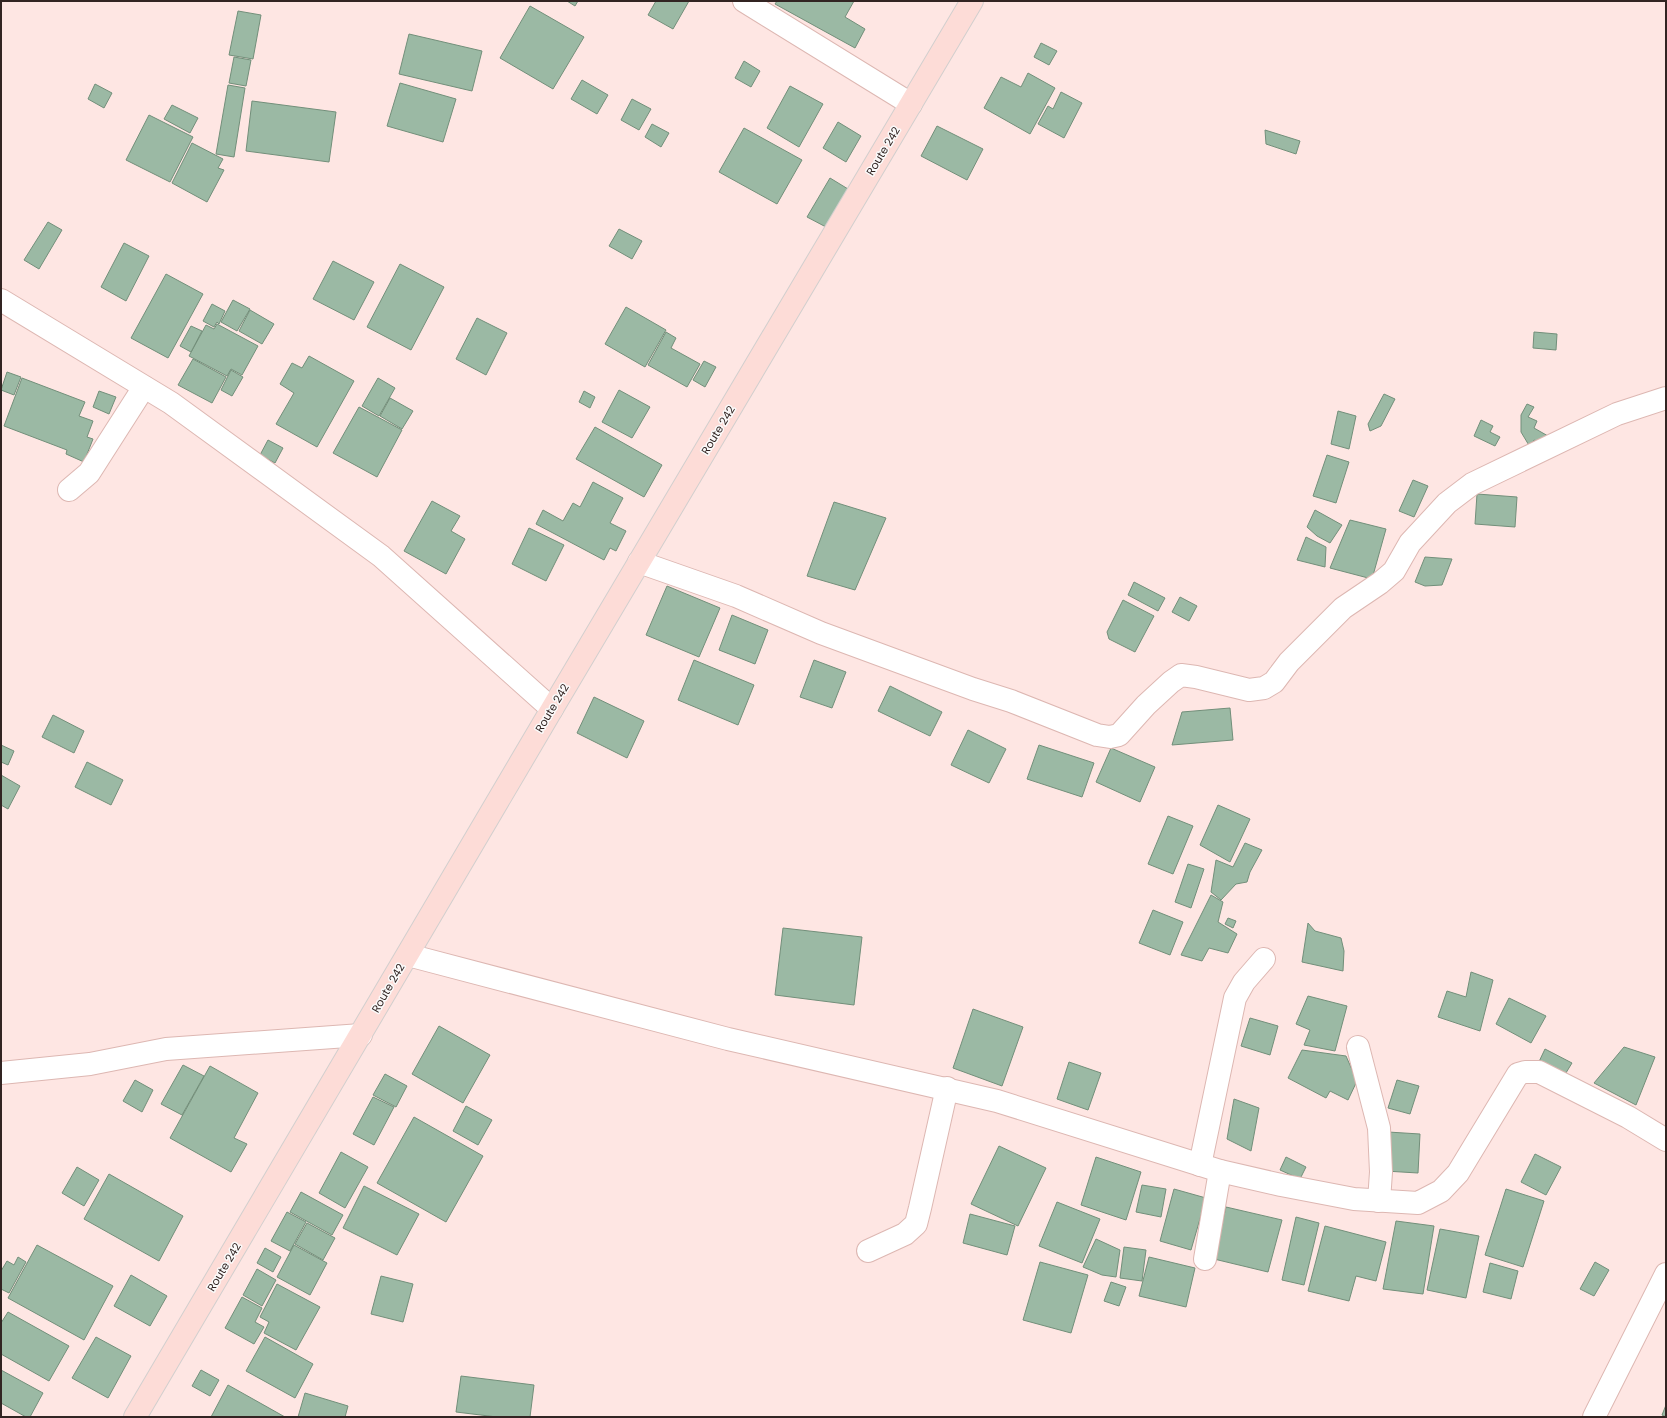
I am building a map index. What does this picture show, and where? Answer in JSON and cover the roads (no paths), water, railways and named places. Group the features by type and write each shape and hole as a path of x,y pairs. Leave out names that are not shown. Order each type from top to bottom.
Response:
{"main road":[{"name":"Route 242","path":"135,1417 552,709 972,1"}],"street":[{"path":"744,1 911,104"},
{"path":"1,300 171,403 381,556 552,709"},
{"path":"69,490 89,473 144,387"},
{"path":"639,562 736,596 821,632 965,686 1011,701 1097,735 1110,737 1118,735 1146,705 1181,675 1196,677 1249,690 1264,688 1274,682 1289,662 1343,608 1380,583 1394,571 1410,543 1447,502 1472,484 1617,414 1666,398"},
{"path":"408,955 728,1039 946,1088 997,1101 1210,1168 1281,1186 1354,1199 1418,1203 1441,1192 1458,1173 1518,1074 1525,1072 1539,1072 1628,1117 1666,1140"},
{"path":"1205,1259 1210,1168 1235,998 1244,982 1264,959"},
{"path":"1,1073 90,1064 166,1049 361,1035"},
{"path":"1358,1047 1379,1128 1381,1172 1379,1201"},
{"path":"868,1252 905,1234 916,1224 946,1088"},
{"path":"1594,1417 1666,1274"}]}
